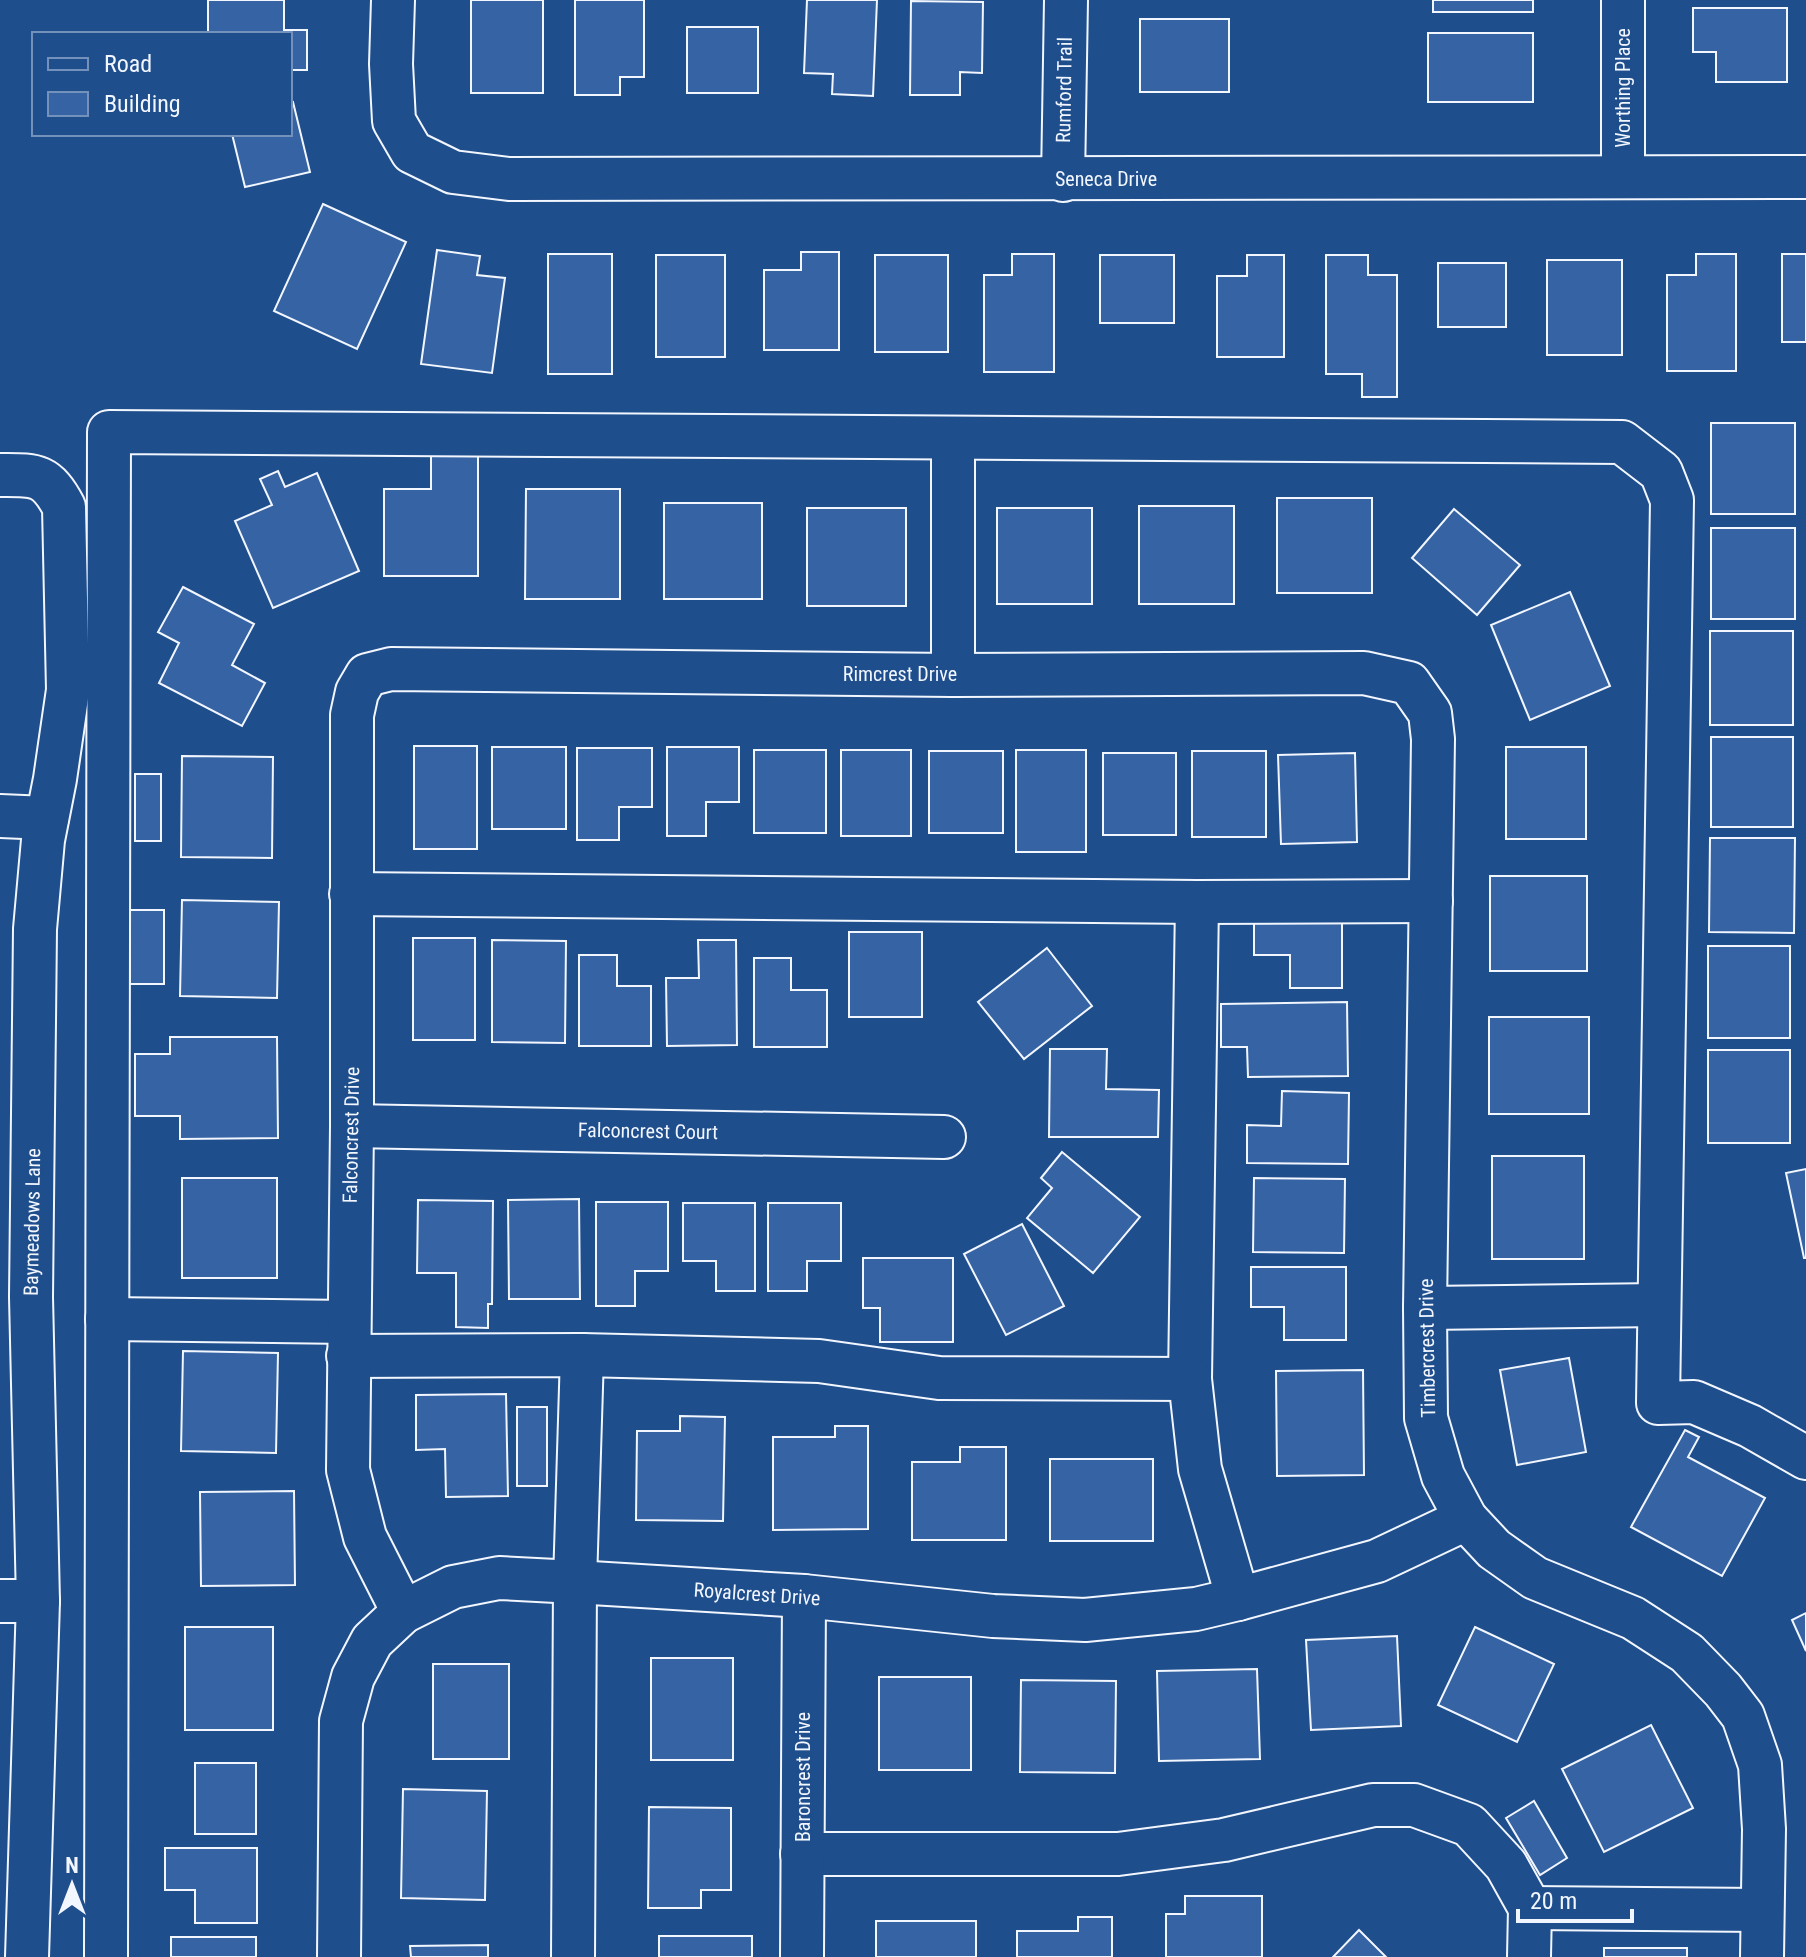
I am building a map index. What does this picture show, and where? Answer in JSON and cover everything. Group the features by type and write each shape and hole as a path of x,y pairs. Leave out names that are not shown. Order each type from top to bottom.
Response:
{"street":[{"name":"Seneca Drive","path":"393,0 391,64 394,121 412,152 453,172 509,179 1806,177"},
{"name":"Rumford Trail","path":"1063,180 1066,0"},
{"name":"Worthing Place","path":"1623,0 1623,176"},
{"path":"106,1957 109,432 1622,442 1661,472 1672,500 1658,1403 1694,1402 1750,1426 1806,1458"},
{"path":"953,438 953,675"},
{"name":"Baymeadows Lane","path":"0,475 35,475 55,491 64,507 68,690 47,818 18,929 31,1297 19,1601 27,1957"},
{"name":"Rimcrest Drive","path":"391,669 953,675 1364,673 1409,683"},
{"name":"Falconcrest Drive","path":"391,669 367,675 357,692 352,715 348,1470 365,1537 403,1612"},
{"name":"Timbercrest Drive","path":"1409,683 1430,713 1433,739 1426,1418 1443,1476 1466,1519 1494,1549 1535,1578 1633,1618 1687,1653 1743,1716 1760,1765 1764,1829 1762,1957"},
{"path":"0,816 47,818"},
{"path":"351,894 1197,902 1431,901"},
{"path":"1197,902 1190,1379 1200,1469 1238,1599"},
{"name":"Falconcrest Court","path":"352,1126 944,1137"},
{"path":"1425,1308 1659,1305"},
{"path":"107,1319 582,1355 819,1361 939,1378 1190,1379"},
{"path":"573,1957 575,1582 582,1355"},
{"name":"Royalcrest Drive","path":"339,1957 341,1721 353,1677 372,1641 403,1612 453,1587 499,1578 804,1596 993,1616 1085,1620 1196,1609 1238,1599 1377,1561 1466,1519"},
{"name":"Baroncrest Drive","path":"802,1957 804,1596"},
{"path":"802,1854 1118,1854 1224,1840 1373,1805 1414,1805 1469,1825 1506,1865 1530,1908 1529,1957"},
{"path":"1530,1908 1761,1910"}],"building":[{"path":"208,0 284,0 284,30 307,30 307,70 292,70 292,32 208,32"},
{"path":"471,0 543,0 543,93 471,93"},
{"path":"575,0 644,0 644,77 620,77 620,95 575,95"},
{"path":"807,0 877,0 873,96 832,94 833,74 804,73"},
{"path":"1433,0 1533,0 1533,12 1433,12"},
{"path":"911,1 983,2 982,73 960,72 960,95 910,95"},
{"path":"1693,8 1787,8 1787,82 1716,82 1716,52 1693,52"},
{"path":"1140,19 1229,19 1229,92 1140,92"},
{"path":"687,27 758,27 758,93 687,93"},
{"path":"1428,33 1533,33 1533,102 1428,102"},
{"path":"292,102 310,172 245,187 232,136 292,136"},
{"path":"323,204 406,242 357,349 274,311"},
{"path":"437,250 480,256 477,275 505,278 492,373 421,364"},
{"path":"801,252 839,252 839,350 764,350 764,270 801,270"},
{"path":"548,254 612,254 612,374 548,374"},
{"path":"1012,254 1054,254 1054,372 984,372 984,275 1012,275"},
{"path":"1696,254 1736,254 1736,371 1667,371 1667,275 1696,275"},
{"path":"1782,254 1806,254 1806,342 1782,342"},
{"path":"656,255 725,255 725,357 656,357"},
{"path":"875,255 948,255 948,352 875,352"},
{"path":"1100,255 1174,255 1174,323 1100,323"},
{"path":"1247,255 1284,255 1284,357 1217,357 1217,276 1247,276"},
{"path":"1326,255 1368,255 1368,275 1397,275 1397,397 1362,397 1362,374 1326,374"},
{"path":"1547,260 1622,260 1622,355 1547,355"},
{"path":"1438,263 1506,263 1506,327 1438,327"},
{"path":"1711,423 1795,423 1795,514 1711,514"},
{"path":"431,451 478,451 478,576 384,576 384,489 431,489"},
{"path":"278,471 285,487 317,473 359,571 273,608 235,521 272,505 260,479"},
{"path":"526,489 620,489 620,599 525,599"},
{"path":"1277,498 1372,498 1372,593 1277,593"},
{"path":"664,503 762,503 762,599 664,599"},
{"path":"1139,506 1234,506 1234,604 1139,604"},
{"path":"807,508 906,508 906,606 807,606"},
{"path":"997,508 1092,508 1092,604 997,604"},
{"path":"1454,509 1520,565 1477,615 1412,558"},
{"path":"1711,528 1795,528 1795,619 1711,619"},
{"path":"183,587 254,624 232,665 265,683 242,726 159,683 179,643 158,632"},
{"path":"1570,592 1610,686 1530,720 1491,625"},
{"path":"1710,631 1793,631 1793,725 1710,725"},
{"path":"1711,737 1793,737 1793,827 1711,827"},
{"path":"414,746 477,746 477,849 414,849"},
{"path":"492,747 566,747 566,829 492,829"},
{"path":"667,747 739,747 739,802 706,802 706,836 667,836"},
{"path":"1506,747 1586,747 1586,839 1506,839"},
{"path":"577,748 652,748 652,807 619,807 619,840 577,840"},
{"path":"754,750 826,750 826,833 754,833"},
{"path":"841,750 911,750 911,836 841,836"},
{"path":"1016,750 1086,750 1086,852 1016,852"},
{"path":"929,751 1003,751 1003,833 929,833"},
{"path":"1192,751 1266,751 1266,837 1192,837"},
{"path":"1103,753 1176,753 1176,835 1103,835"},
{"path":"1355,753 1357,842 1281,844 1278,755"},
{"path":"182,756 273,757 272,858 181,857"},
{"path":"135,774 161,774 161,841 135,841"},
{"path":"1710,838 1795,838 1794,933 1709,932"},
{"path":"1490,876 1587,876 1587,971 1490,971"},
{"path":"182,900 279,902 277,998 180,996"},
{"path":"130,910 164,910 164,984 130,984"},
{"path":"1254,917 1342,917 1342,988 1290,988 1290,955 1254,955"},
{"path":"849,932 922,932 922,1017 849,1017"},
{"path":"413,938 475,938 475,1040 413,1040"},
{"path":"492,940 566,941 565,1043 492,1042"},
{"path":"698,940 736,940 737,1045 667,1046 666,978 699,978"},
{"path":"1708,946 1790,946 1790,1038 1708,1038"},
{"path":"1047,948 1092,1006 1024,1059 978,1002"},
{"path":"579,955 617,955 617,986 651,986 651,1046 579,1046"},
{"path":"754,958 791,958 791,990 827,990 827,1047 754,1047"},
{"path":"1347,1002 1348,1076 1248,1077 1247,1047 1221,1047 1221,1004"},
{"path":"1489,1017 1589,1017 1589,1114 1489,1114"},
{"path":"170,1037 277,1037 278,1138 180,1139 180,1116 135,1116 135,1054 170,1054"},
{"path":"1050,1049 1107,1049 1106,1089 1159,1090 1158,1137 1049,1137"},
{"path":"1708,1050 1790,1050 1790,1143 1708,1143"},
{"path":"1282,1091 1349,1093 1348,1164 1247,1163 1247,1125 1281,1126"},
{"path":"1062,1152 1140,1217 1093,1273 1027,1218 1052,1188 1041,1178"},
{"path":"1492,1156 1584,1156 1584,1259 1492,1259"},
{"path":"1806,1169 1806,1258 1804,1258 1786,1173"},
{"path":"182,1178 277,1178 277,1278 182,1278"},
{"path":"1254,1178 1345,1179 1344,1253 1253,1252"},
{"path":"579,1199 580,1299 509,1299 508,1200"},
{"path":"418,1200 493,1201 492,1304 488,1304 488,1328 456,1327 456,1273 417,1273"},
{"path":"596,1202 668,1202 668,1271 635,1271 635,1306 596,1306"},
{"path":"683,1203 755,1203 755,1291 716,1291 716,1261 683,1261"},
{"path":"768,1203 841,1203 841,1261 807,1261 807,1291 768,1291"},
{"path":"1022,1224 1064,1306 1006,1335 964,1254"},
{"path":"863,1258 953,1258 953,1342 880,1342 880,1308 863,1308"},
{"path":"1251,1267 1346,1267 1346,1340 1284,1340 1284,1307 1251,1307"},
{"path":"183,1351 278,1353 276,1453 181,1451"},
{"path":"1569,1358 1586,1452 1517,1465 1500,1370"},
{"path":"1363,1370 1364,1475 1277,1476 1276,1371"},
{"path":"506,1394 508,1496 446,1497 445,1449 416,1450 416,1395"},
{"path":"517,1407 547,1407 547,1486 517,1486"},
{"path":"680,1416 725,1417 723,1521 636,1520 637,1431 680,1431"},
{"path":"835,1426 868,1426 868,1529 773,1530 773,1437 835,1437"},
{"path":"1685,1430 1699,1437 1688,1457 1765,1498 1722,1576 1631,1527"},
{"path":"960,1447 1006,1447 1006,1540 912,1540 912,1462 960,1462"},
{"path":"1050,1459 1153,1459 1153,1541 1050,1541"},
{"path":"294,1491 295,1585 201,1586 200,1492"},
{"path":"1806,1613 1806,1651 1792,1620"},
{"path":"185,1627 273,1627 273,1730 185,1730"},
{"path":"1475,1627 1554,1664 1517,1742 1438,1705"},
{"path":"1397,1636 1401,1726 1311,1730 1306,1640"},
{"path":"651,1658 733,1658 733,1760 651,1760"},
{"path":"433,1664 509,1664 509,1759 433,1759"},
{"path":"1257,1669 1260,1759 1159,1761 1157,1671"},
{"path":"879,1677 971,1677 971,1770 879,1770"},
{"path":"1021,1680 1116,1681 1115,1773 1020,1772"},
{"path":"1651,1725 1693,1808 1604,1852 1562,1769"},
{"path":"195,1763 256,1763 256,1834 195,1834"},
{"path":"403,1789 487,1791 485,1900 401,1898"},
{"path":"1534,1801 1567,1858 1540,1875 1506,1818"},
{"path":"649,1807 731,1808 731,1890 701,1890 701,1908 648,1908"},
{"path":"165,1848 257,1848 257,1923 195,1923 195,1890 165,1890"},
{"path":"1185,1896 1262,1896 1262,1957 1166,1957 1166,1914 1185,1914"},
{"path":"1078,1917 1112,1917 1112,1957 1017,1957 1017,1931 1078,1931"},
{"path":"876,1921 976,1921 976,1957 876,1957"},
{"path":"1359,1930 1386,1957 1333,1957"},
{"path":"659,1936 752,1936 752,1957 659,1957"},
{"path":"171,1937 256,1937 256,1957 171,1957"},
{"path":"488,1945 488,1957 411,1957 410,1946"},
{"path":"1604,1948 1687,1948 1687,1957 1604,1957"}]}
